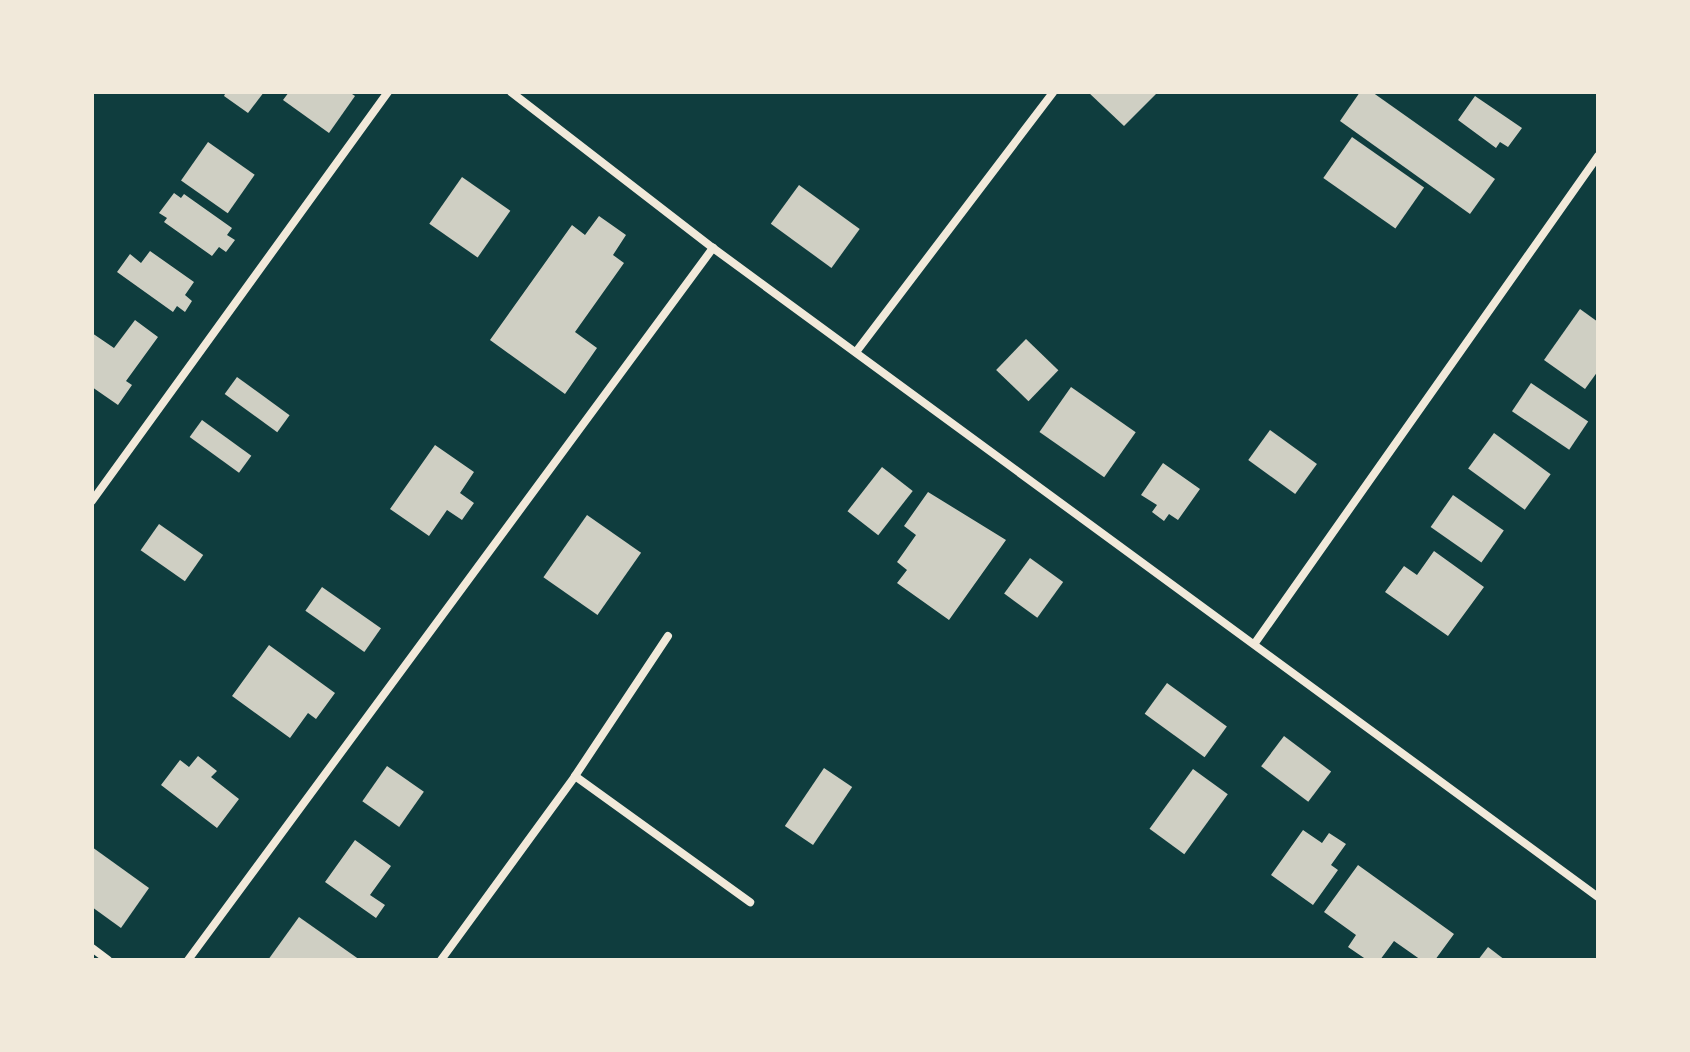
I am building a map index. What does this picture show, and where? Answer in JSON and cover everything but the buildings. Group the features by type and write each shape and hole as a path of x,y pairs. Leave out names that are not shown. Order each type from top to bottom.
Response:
{"street":[{"path":"92,501 388,92"},
{"path":"511,92 713,248 1598,897"},
{"path":"856,352 1053,92"},
{"path":"1255,643 1598,156"},
{"path":"188,960 713,248"},
{"path":"441,960 575,776 668,636"},
{"path":"575,776 750,902"},
{"path":"92,948 108,960"}]}
